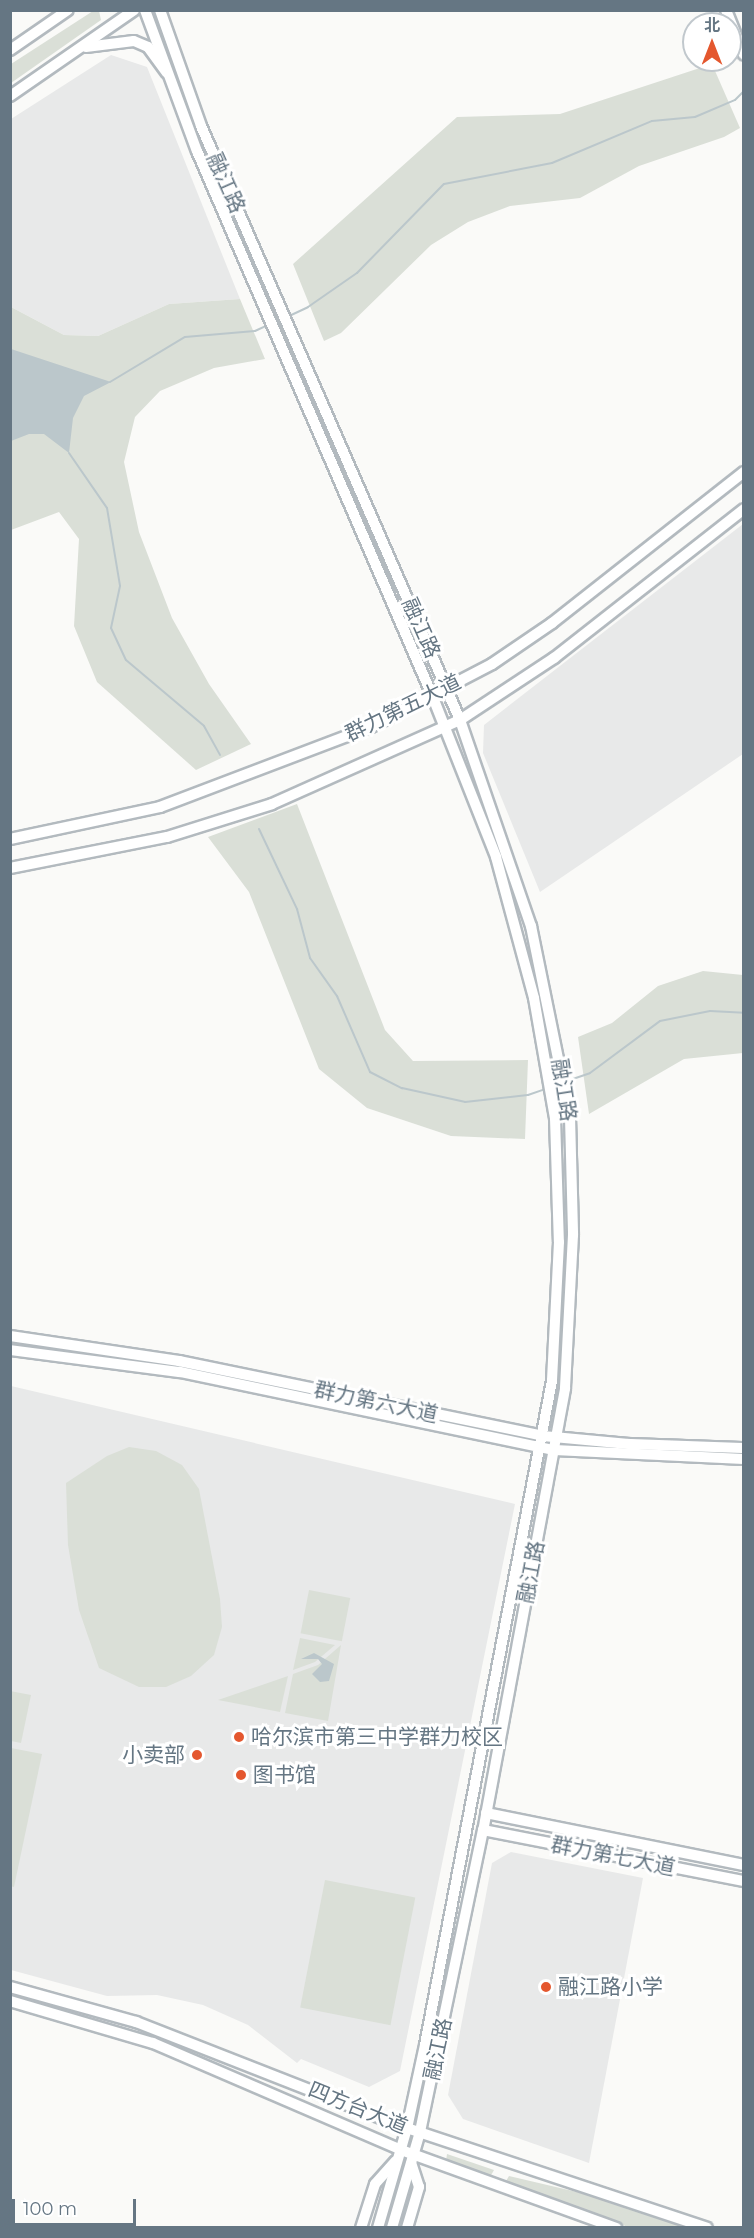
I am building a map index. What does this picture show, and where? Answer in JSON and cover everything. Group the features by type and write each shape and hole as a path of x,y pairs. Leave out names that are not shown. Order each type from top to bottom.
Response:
{"main road":[{"path":"10,50 68,10"},
{"path":"10,96 134,10"},
{"name":"融江路","path":"145,10 167,73 432,695 500,867 518,929 550,1081 555,1118 558,1297 552,1381 541,1448 407,2128 378,2228"},
{"name":"融江路","path":"160,10 201,126 460,720 531,926 570,1117 572,1294 565,1389 483,1830 420,2132 392,2228"},
{"path":"726,10 744,55"},
{"path":"75,51 105,42 134,41 148,47 167,73"},
{"name":"群力第五大道","path":"10,839 160,807 255,774 371,727 492,664 552,623 744,472"},
{"name":"群力第五大道","path":"10,868 133,845 272,804 460,720 554,658 744,509"},
{"name":"群力第六大道","path":"10,1336 179,1361 543,1436 744,1448"},
{"name":"群力第六大道","path":"10,1350 180,1372 554,1450 744,1459"},
{"name":"群力第七大道","path":"486,1813 744,1865"},
{"name":"群力第七大道","path":"483,1830 744,1881"},
{"name":"四方台大道","path":"10,1987 136,2022 407,2128 707,2228"},
{"name":"四方台大道","path":"10,2001 95,2023 163,2047 412,2159 616,2228"},
{"path":"361,2228 375,2184 400,2154"},
{"path":"407,2228 419,2187 412,2159"}],"shaded area":[{"path":"93,11 99,11 101,20 11,83 11,64"},
{"path":"111,55 147,67 240,299 169,304 98,336 64,335 11,307 11,119"},
{"path":"688,72 716,72 740,128 724,137 639,166 580,198 510,206 468,222 431,245 341,333 324,341 293,264 457,117 560,114"},
{"path":"240,299 265,359 214,368 160,391 135,417 124,462 139,532 172,618 209,684 251,744 196,770 97,682 74,626 79,539 59,512 11,530 11,307 64,335 98,336 169,304"},
{"path":"11,349 111,382 84,396 73,418 69,453 44,434 29,434 11,441"},
{"path":"743,524 743,754 540,892 483,753 484,725"},
{"path":"297,804 385,1030 413,1061 528,1060 525,1139 451,1136 367,1108 319,1069 249,892 208,837"},
{"path":"703,971 743,975 743,1053 684,1059 589,1114 578,1037 612,1023 658,986"},
{"name":"哈尔滨市第三中学群力校区","path":"11,1386 515,1504 400,2071 369,2087 301,2059 297,2063 248,2025 203,2005 157,1995 107,1996 11,1970"},
{"path":"129,1447 156,1451 182,1465 199,1489 220,1599 222,1627 214,1655 191,1676 166,1687 139,1687 99,1668 79,1610 68,1545 66,1483 107,1456"},
{"path":"309,1590 350,1598 342,1641 301,1633"},
{"path":"300,1638 335,1645 315,1662 293,1670"},
{"path":"341,1645 328,1721 285,1713 293,1674 318,1665"},
{"path":"314,1653 334,1664 329,1681 320,1682 312,1674 322,1664 318,1659 301,1659"},
{"path":"288,1676 280,1712 218,1700"},
{"path":"10,1691 31,1695 21,1743 11,1741"},
{"path":"11,1748 42,1754 14,1887 10,1886"},
{"name":"融江路小学","path":"511,1852 643,1878 589,2163 463,2119 448,2095 492,1863"},
{"path":"325,1880 415,1898 391,2025 300,2008"},
{"path":"447,2154 494,2170 490,2177 446,2161"},
{"path":"509,2176 594,2196 684,2227 628,2227 506,2181"}],"waterway":[{"path":"287,317 308,307 357,273 444,184 552,163 652,121 695,117 735,100 744,91"},
{"path":"110,382 185,337 255,331 268,325"},
{"path":"69,453 107,508 120,586 111,628 126,660 204,726 220,755"},
{"path":"259,829 297,909 310,958 337,996 370,1072 402,1088 465,1102 528,1095 545,1089"},
{"path":"567,1081 590,1073 660,1021 710,1011 744,1013"}],"place":[{"name":"哈尔滨市第三中学群力校区","path":"239,1737"},
{"name":"小卖部","path":"197,1755"},
{"name":"图书馆","path":"241,1775"},
{"name":"融江路小学","path":"546,1987"}]}
